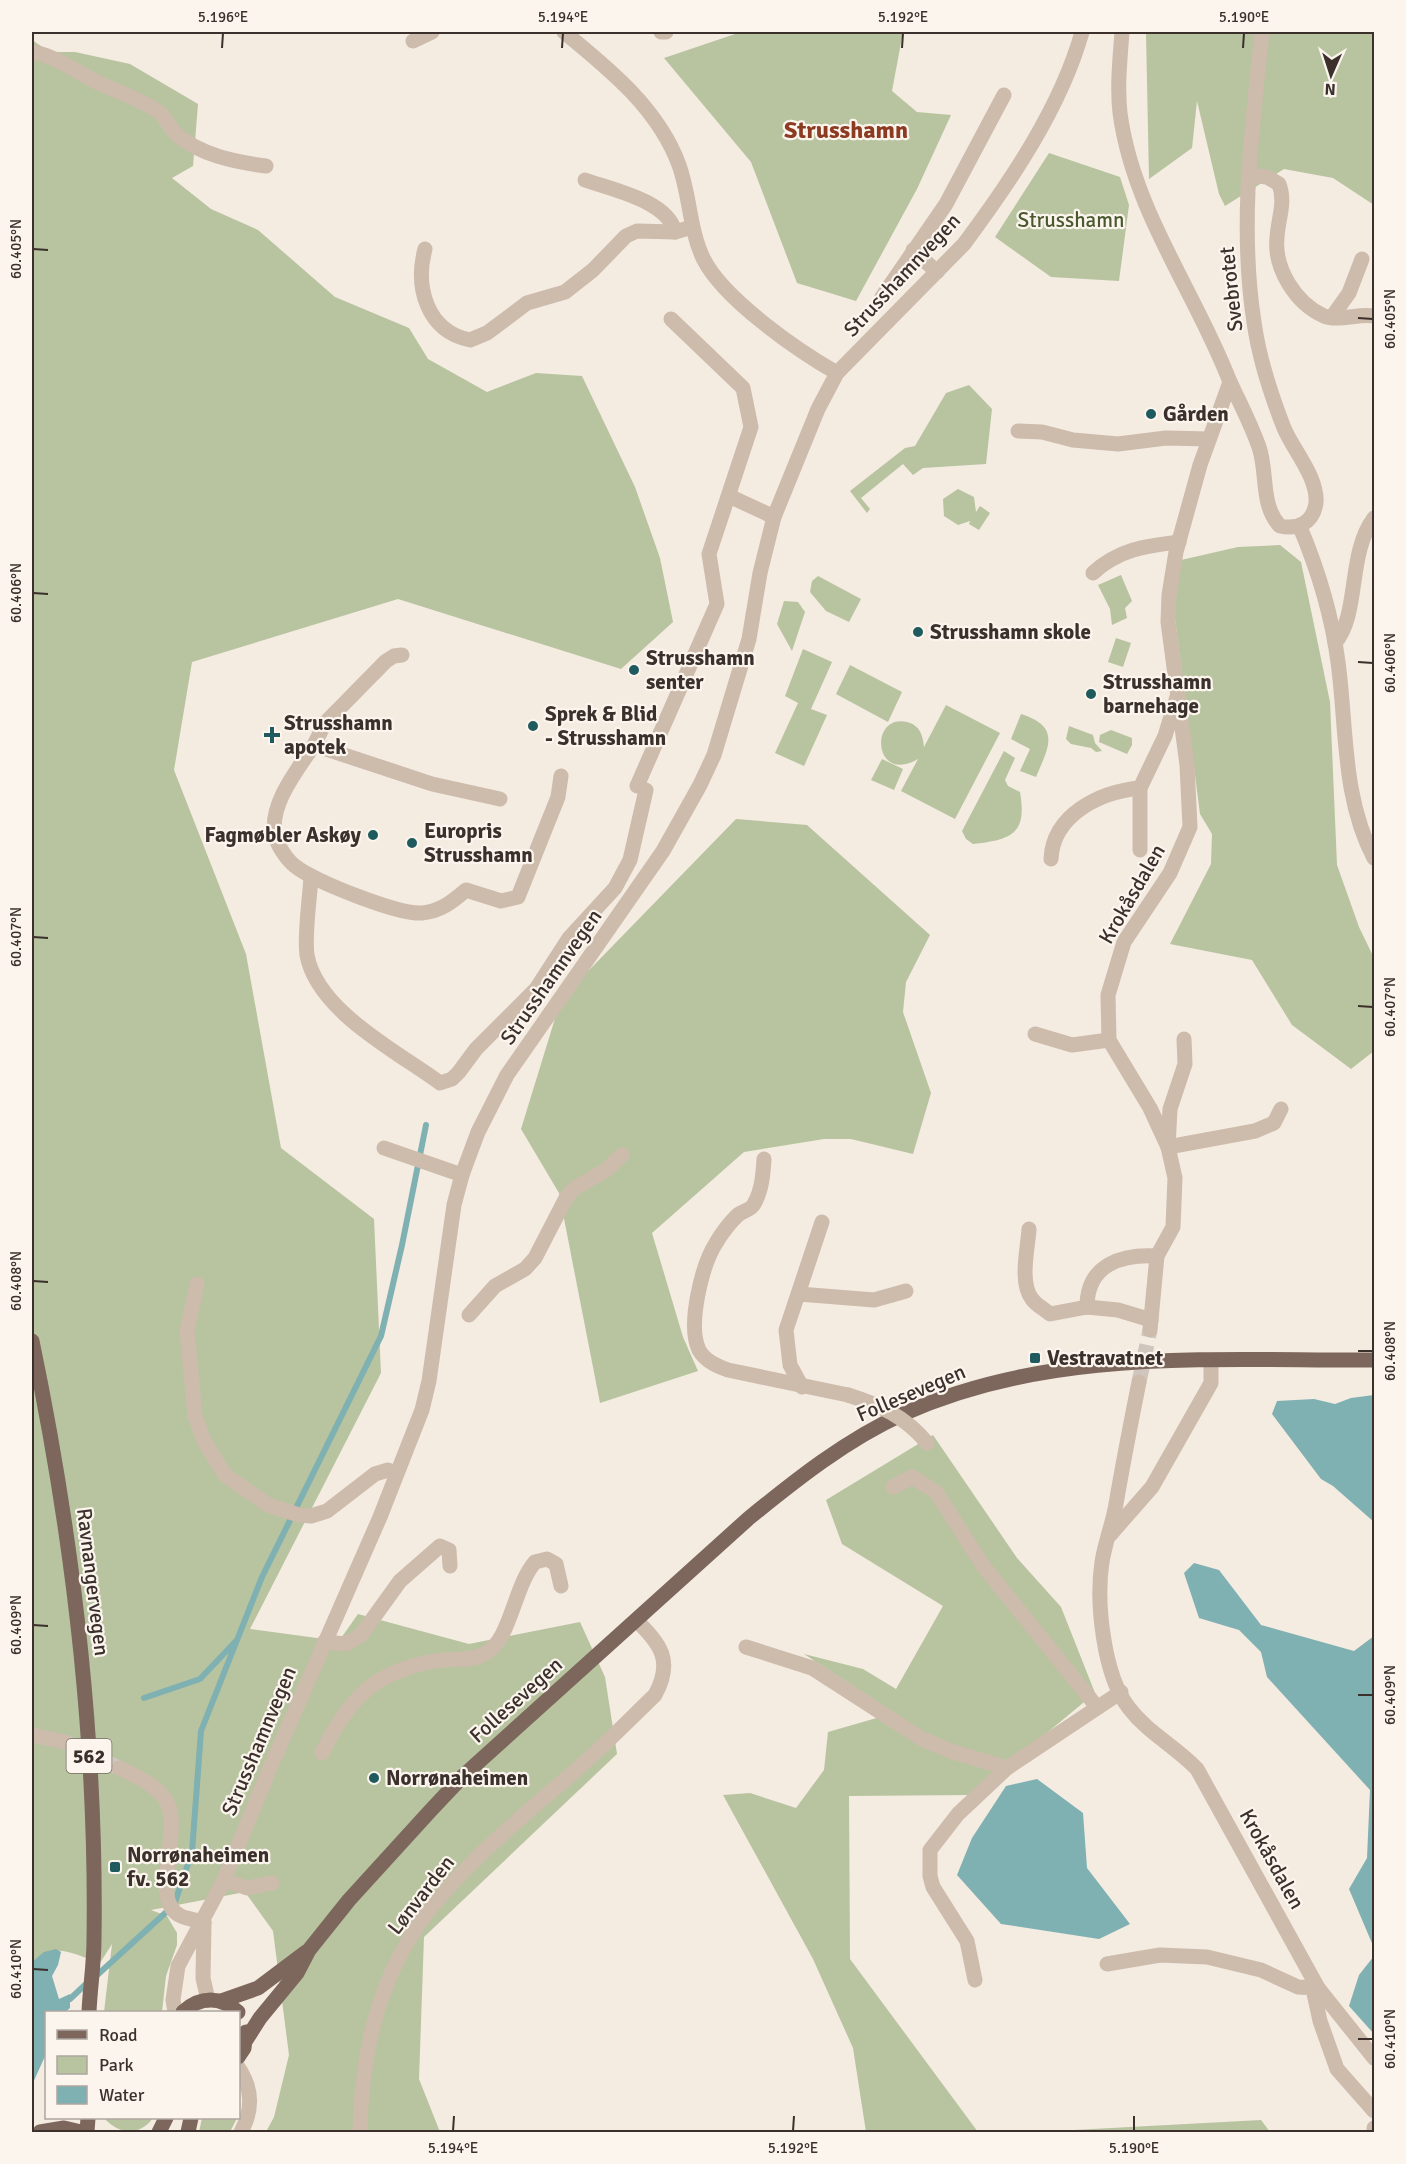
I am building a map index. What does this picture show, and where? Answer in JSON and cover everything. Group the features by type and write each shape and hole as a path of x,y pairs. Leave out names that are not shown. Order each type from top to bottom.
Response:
{"main road":[{"name":"Ravnangervegen","path":"32,1341 74,1577 86,1704 94,1896 93,1967 89,2011"},
{"name":"Follesevegen","path":"240,2053 260,2018 297,1973 309,1950 368,1878 463,1776 636,1620 797,1480 847,1444 902,1415 978,1386 1048,1370 1125,1362 1374,1360"},
{"name":"Follesevegen","path":"186,2011 198,2002 215,2000 258,1988 309,1950"},
{"path":"215,2000 234,2011"},
{"path":"240,2017 246,2030 246,2040"},
{"path":"40,2133 47,2119"},
{"path":"159,2133 165,2119"},
{"path":"40,2133 64,2128 81,2133"}],"street":[{"path":"413,41 432,32"},
{"path":"564,32 615,74 648,111 679,165 692,227 703,258 721,285 780,335 837,373"},
{"path":"661,32 666,32"},
{"name":"Strusshamnvegen","path":"175,2011 173,2001 178,1966 204,1922 224,1880 422,1410 429,1381 456,1172 497,1091 535,1038 558,998 607,934 663,851 700,785 714,755 749,639 760,573 774,517 818,409 837,373 964,244 981,221 1052,110 1073,64 1082,32"},
{"path":"1122,32 1118,77 1120,113 1132,165 1150,213 1193,304 1207,326 1259,448 1266,476 1268,512 1280,526 1299,527 1318,576 1335,643 1342,728 1355,814 1374,858"},
{"name":"Svebrotet","path":"1262,32 1248,175 1246,227 1256,333 1284,428 1314,489 1313,512 1308,521 1299,527"},
{"path":"32,52 43,54 69,66 108,88 161,113 176,134 209,154 266,166"},
{"path":"882,297 946,204 1004,95"},
{"path":"1248,175 1267,177 1279,184 1283,203 1277,244 1282,274 1300,297 1325,316 1374,316"},
{"path":"585,180 655,206 671,220 675,232"},
{"path":"425,249 420,274 428,310 445,327 462,338 478,338 527,303 565,292 593,270 617,244 637,231 675,232 692,227"},
{"path":"913,250 937,272"},
{"path":"1332,317 1349,293 1362,259"},
{"name":"Strusshamnvegen","path":"311,876 307,955 320,986 350,1018 440,1083 445,1083 459,1072 476,1049 536,988 569,938 615,888 630,860 642,788 717,604 709,554 751,427 743,388 671,319"},
{"path":"1093,573 1109,558 1144,546 1179,542 1208,439 1230,382"},
{"path":"1018,431 1042,432 1073,440 1118,444 1166,438 1208,439"},
{"path":"729,496 774,517"},
{"path":"1335,643 1344,633 1355,567 1365,530 1374,518"},
{"name":"Krokåsdalen","path":"1029,1229 1025,1280 1030,1298 1050,1314 1087,1307 1118,1310 1150,1325 1157,1256 1173,1227 1176,1206 1175,1178 1168,1147 1150,1108 1109,1040 1108,995 1124,942 1170,873 1190,827 1183,721 1177,697 1168,622 1169,595 1179,542"},
{"path":"402,655 386,662 325,723 284,793 275,819 275,835 293,865 311,876 399,910 420,913 439,909 466,890 501,901 518,897 558,797 561,776"},
{"path":"1140,850 1140,788 1165,736 1177,697"},
{"path":"314,745 432,784 500,799"},
{"path":"1051,859 1055,835 1078,810 1096,800 1140,788"},
{"path":"1035,1034 1072,1045 1109,1040"},
{"name":"Krokåsdalen","path":"1168,1147 1170,1109 1185,1064 1184,1039"},
{"path":"1168,1147 1255,1131 1274,1123 1281,1109"},
{"path":"384,1148 456,1172"},
{"path":"469,1315 495,1286 525,1269 535,1258 566,1197 606,1170 622,1155"},
{"path":"764,1160 763,1183 756,1202 752,1208 739,1215 715,1243 702,1275 697,1303 697,1342 704,1356 713,1364 728,1371 848,1395 893,1413 909,1424 927,1443"},
{"path":"802,1387 795,1377 787,1352 786,1330 822,1222"},
{"path":"1087,1307 1087,1296 1100,1269 1131,1255 1157,1256"},
{"path":"197,1284 187,1330 195,1416 204,1441 225,1475 268,1505 299,1515 311,1516 327,1511 375,1474 388,1470 397,1473"},
{"path":"799,1294 874,1300 906,1291"},
{"name":"Krokåsdalen","path":"1110,1535 1152,1487 1211,1383 1211,1361"},
{"name":"Krokåsdalen","path":"1139,1382 1110,1535 1102,1558 1100,1609 1105,1647 1127,1706 1153,1734 1184,1755 1197,1769 1316,1988 1374,2058"},
{"path":"893,1487 912,1478 936,1492 984,1567 1097,1707"},
{"path":"324,1642 346,1644 361,1635 413,1568 440,1546 449,1550 450,1566"},
{"path":"322,1753 339,1719 353,1701 373,1685 398,1671 441,1660 471,1658 486,1654 495,1646 502,1635 520,1584 535,1562 547,1559 556,1564 561,1586"},
{"name":"Lønvarden","path":"360,2133 361,2098 372,2028 408,1941 429,1911 491,1844 585,1762 656,1695 661,1685 665,1666 664,1655 656,1641 636,1620"},
{"path":"746,1647 812,1668 922,1739 953,1752 1007,1768"},
{"path":"975,1980 967,1941 933,1887 930,1876 930,1850 958,1814 1007,1768 1121,1692"},
{"path":"32,1735 65,1742"},
{"path":"119,1768 144,1780 167,1802 173,1829 166,1875 169,1901 179,1916 204,1922"},
{"path":"224,1880 247,1888 272,1883"},
{"name":"Strusshamnvegen","path":"204,1922 203,1978 215,2000"},
{"path":"1107,1965 1160,1955 1207,1957 1261,1970 1298,1986 1316,1988"},
{"name":"Krokåsdalen","path":"1316,1988 1323,2031 1337,2069 1374,2111"},
{"path":"240,2072 250,2097 248,2119 241,2133"},
{"path":"1374,2128 1374,2133"}],"green space":[{"path":"741,32 903,32 892,91 917,112 951,115 917,189 856,301 797,283 751,162 664,58"},
{"path":"1146,32 1374,32 1374,205 1333,178 1284,169 1225,206 1219,194 1197,101 1192,148 1149,179"},
{"path":"32,40 50,52 75,52 130,64 198,104 193,166 172,178 211,209 258,230 335,297 409,328 428,359 487,392 536,373 582,376 635,487 660,558 673,622 621,669 398,599 192,662 174,770 246,954 281,1148 374,1219 381,1373 250,1629 339,1641 358,1614 469,1644 580,1622 605,1677 617,1754 424,1937 419,2079 440,2132 266,2132 274,2117 289,2055 273,1931 245,1892 151,1910 167,1916 177,1933 177,1945 166,1976 162,2011 104,2011 112,1944 100,1963 65,1951 49,1952 32,1962"},
{"name":"Strusshamn","path":"1049,153 1120,177 1129,205 1119,281 1051,277 995,237"},
{"path":"969,385 992,409 986,464 923,468 913,475 903,464 861,498 870,509 867,513 850,491 905,448 915,446 946,393"},
{"path":"958,489 974,497 976,512 980,506 990,513 979,530 969,524 970,521 958,525 944,516 943,499"},
{"path":"1280,545 1301,562 1330,702 1337,865 1359,927 1374,958 1374,1051 1351,1069 1292,1025 1252,960 1170,944 1211,864 1212,834 1200,814 1174,611 1181,560 1238,547"},
{"path":"1121,575 1132,601 1125,608 1127,618 1112,625 1110,609 1098,585"},
{"path":"818,576 861,599 849,622 826,611 810,592 812,581"},
{"path":"784,601 798,602 805,612 792,651 777,624"},
{"path":"1116,638 1131,643 1123,667 1108,662"},
{"path":"803,649 832,662 811,709 827,715 804,766 775,753 798,703 785,696"},
{"path":"850,665 902,692 888,722 836,694"},
{"path":"946,705 1000,733 955,819 901,791 918,759 903,765 892,763 885,756 881,747 886,728 895,722 907,722 920,732 924,747"},
{"path":"1021,714 1034,719 1047,731 1048,747 1036,777 1020,771 1030,749 1011,739"},
{"path":"1069,726 1093,735 1095,743 1102,751 1096,752 1091,748 1071,744 1066,739"},
{"path":"1111,730 1132,738 1132,745 1127,754 1099,742 1100,735"},
{"path":"1004,751 1015,758 1005,780 1008,786 1020,792 1022,806 1019,825 1007,837 973,844 966,839 962,831"},
{"path":"882,759 903,769 894,790 871,780"},
{"path":"736,819 807,825 930,935 906,982 903,1012 931,1093 913,1154 851,1139 824,1139 744,1152 652,1233 683,1337 698,1371 600,1403 559,1193 521,1129 561,999"},
{"path":"933,1435 1017,1558 1061,1607 1095,1693 972,1795 849,1796 850,1959 978,2132 866,2132 853,2048 813,1959 723,1795 750,1793 796,1808 824,1770 828,1732 894,1713 804,1654 863,1669 896,1689 943,1606 842,1544 826,1500"},
{"path":"105,2119 152,2119 135,2131 122,2130"},
{"path":"202,2119 236,2119 230,2132 199,2132"},
{"path":"1261,2120 1270,2132 1065,2132 1074,2130"}],"water":[{"path":"1374,1395 1374,1522 1333,1486 1321,1479 1272,1414 1277,1401 1314,1399 1335,1404 1351,1398"},
{"path":"1194,1563 1219,1570 1261,1625 1354,1651 1374,1636 1374,1948 1349,1889 1367,1858 1370,1790 1267,1677 1261,1652 1239,1630 1199,1618 1184,1573"},
{"path":"1037,1779 1083,1813 1087,1868 1130,1924 1099,1939 1001,1924 957,1875 972,1838 1006,1786"},
{"path":"56,1949 61,1952 52,1976 59,1999 70,1994 70,2008 66,2011 45,2011 45,2056 32,2085 32,1962 44,1952"},
{"path":"1374,1956 1374,2034 1349,2006 1359,1975"}],"waterway":[{"path":"95,1977 174,1905 192,1852 201,1731 262,1577 381,1336 426,1125"},
{"path":"144,1698 200,1679 235,1642"},
{"path":"70,1999 87,1983"}],"tunnel":[{"path":"1139,1382 1150,1330"},
{"path":"65,1742 119,1768"}],"place":[{"name":"Gården","path":"1151,414"},
{"name":"Strusshamn skole","path":"918,632"},
{"name":"Strusshamn senter","path":"634,670"},
{"name":"Strusshamn barnehage","path":"1091,694"},
{"name":"Sprek & Blid - Strusshamn","path":"533,726"},
{"name":"Strusshamn apotek","path":"272,735"},
{"name":"Fagmøbler Askøy","path":"373,835"},
{"name":"Europris Strusshamn","path":"412,843"},
{"name":"Vestravatnet","path":"1035,1358"},
{"name":"Norrønaheimen","path":"374,1778"},
{"name":"Norrønaheimen fv. 562","path":"115,1867"}],"district":[{"name":"Strusshamn","path":"846,130"}]}
